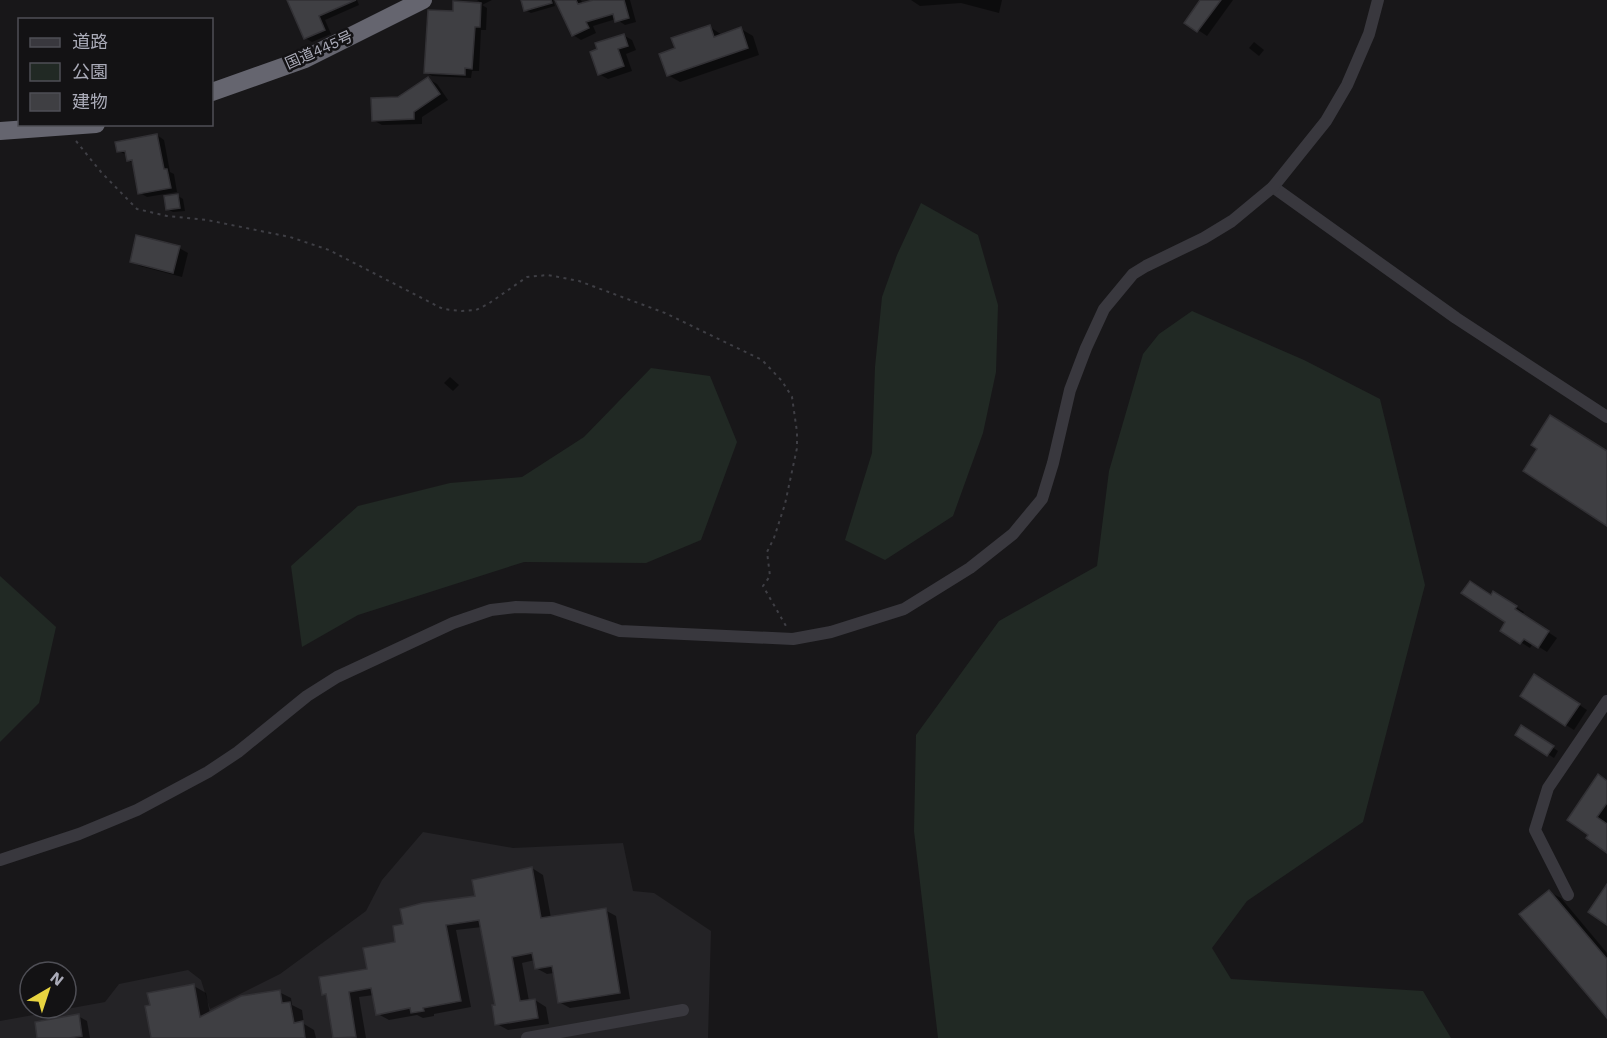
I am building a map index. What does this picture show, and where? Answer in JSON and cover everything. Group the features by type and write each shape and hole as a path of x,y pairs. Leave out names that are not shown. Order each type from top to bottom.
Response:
{"highway":[{"name":"国道445号","path":"213,93 306,59 423,0"},
{"path":"0,131 75,126"}],"street":[{"path":"0,860 79,834 136,810 208,772 238,752 307,696 337,677 453,623 491,610 516,607 552,608 620,631 793,639 831,632 904,609 970,568 1013,534 1042,499 1070,390 1104,309 1132,274 1204,238 1232,221 1273,187 1326,121 1347,85 1369,34 1378,0"},
{"path":"1273,187 1456,318 1607,417"},
{"path":"1568,895 1535,830 1548,788 1607,701"},
{"path":"527,1038 682,1010"}],"path":[{"path":"65,127 101,172 136,208 167,216 207,220 290,237 329,250 443,309 476,310 527,277 548,274 579,281 665,312 762,360 782,381 792,397 796,412 797,448 785,504 767,552 770,576 763,586 793,639"}],"shaded area":[{"path":"423,832 513,848 623,843 633,891 654,893 711,931 708,1038 0,1038 0,1021 18,1018 18,1020 78,1020 78,1007 105,1002 119,984 188,970 201,980 210,1009 280,974 366,911 382,880"}],"green space":[{"path":"921,203 978,235 998,305 996,372 983,433 953,516 885,560 845,540 872,453 875,367 882,297 897,255"},
{"path":"1192,311 1304,360 1380,399 1425,585 1363,822 1247,901 1212,948 1231,979 1423,991 1451,1038 938,1038 914,831 916,735 999,621 1097,566 1109,471 1143,354 1159,334"},
{"path":"651,368 710,376 737,442 701,540 646,563 524,562 358,615 302,647 291,566 358,506 450,483 522,477 584,437"},
{"path":"0,576 56,627 39,703 0,742"}],"building":[{"path":"287,0 356,0 319,16 325,30 304,39"},
{"path":"521,0 551,0 552,3 524,11"},
{"path":"555,0 576,0 578,4 593,0 624,0 629,18 615,22 613,14 586,22 589,28 572,36"},
{"path":"1200,0 1221,0 1197,32 1184,23"},
{"path":"453,1 481,3 480,27 475,27 472,69 465,68 465,75 424,73 428,10 453,11"},
{"path":"710,25 714,37 741,27 748,48 667,76 659,54 675,48 671,38"},
{"path":"624,34 628,46 618,49 624,66 598,75 590,52 597,49 595,43"},
{"path":"428,77 440,94 414,112 414,119 372,121 371,98 398,97"},
{"path":"157,134 164,169 167,169 171,188 138,194 132,160 127,161 125,151 117,152 115,142"},
{"path":"178,194 180,208 166,210 164,196"},
{"path":"136,235 180,246 173,273 130,262"},
{"path":"1550,415 1607,451 1607,526 1523,471 1537,449 1531,445"},
{"path":"1470,581 1491,595 1493,591 1517,606 1515,609 1549,631 1538,648 1524,639 1520,644 1500,631 1505,622 1461,593"},
{"path":"1534,674 1580,704 1565,726 1520,696"},
{"path":"1521,725 1554,746 1547,756 1515,735"},
{"path":"1598,774 1607,781 1607,803 1597,817 1607,824 1607,853 1567,820"},
{"path":"532,867 541,918 606,908 620,993 558,1003 552,966 535,969 532,953 512,957 520,1001 535,999 538,1018 495,1025 492,1005 495,1005 479,920 446,925 461,1001 423,1008 424,1011 411,1013 410,1008 376,1015 371,988 349,992 356,1037 333,1038 326,994 322,995 319,977 367,969 363,948 395,942 393,926 403,924 400,909 422,903 475,896 472,880"},
{"path":"1607,884 1607,925 1588,912"},
{"path":"1549,890 1607,959 1607,1018 1519,914"},
{"path":"194,984 200,1017 241,996 280,990 282,1003 290,1002 294,1023 303,1021 305,1038 151,1038 145,1006 150,1005 147,993"},
{"path":"78,1014 82,1036 37,1038 35,1022 78,1020"}]}
